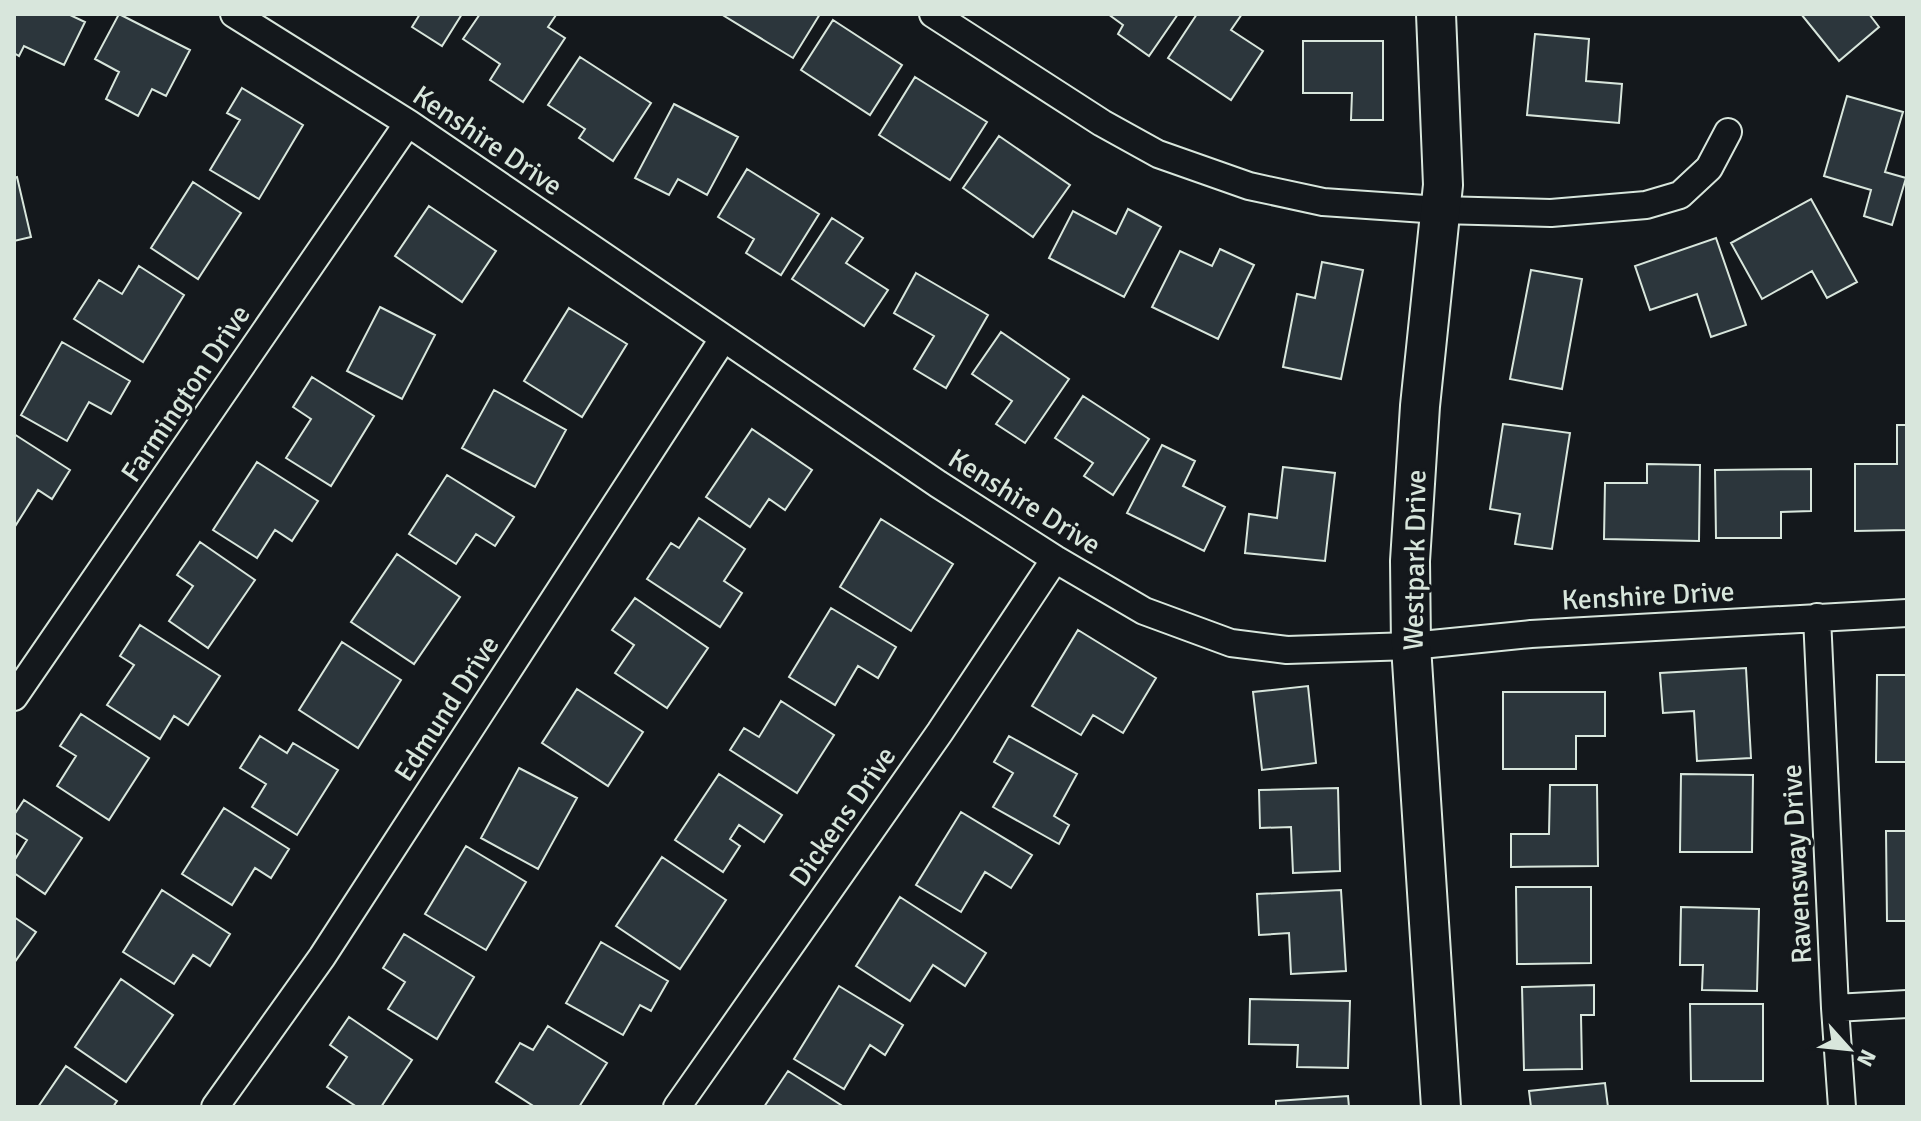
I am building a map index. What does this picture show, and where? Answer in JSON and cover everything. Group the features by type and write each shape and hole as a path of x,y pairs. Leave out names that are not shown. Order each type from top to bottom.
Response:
{"street":[{"name":"Kenshire Drive","path":"234,14 408,123 938,484 1055,559 1144,611 1231,643 1287,650 1411,646 1531,634 1907,613"},
{"path":"933,14 1102,123 1158,154 1249,186 1323,202 1551,213 1646,205 1680,195 1709,168 1728,132"},
{"name":"Westpark Drive","path":"1436,14 1443,185 1420,406 1410,561 1411,646 1441,1107"},
{"name":"Farmington Drive","path":"14,697 408,123"},
{"name":"Edmund Drive","path":"215,1107 322,957 723,339"},
{"name":"Dickens Drive","path":"677,1107 940,732 1055,559"},
{"name":"Ravensway Drive","path":"1817,617 1842,1107"},
{"path":"1835,1008 1907,1004"}],"building":[{"path":"14,14 68,14 85,22 64,65 24,46 19,56 14,53"},
{"path":"119,14 190,50 166,96 152,89 138,116 106,99 119,72 95,59"},
{"path":"420,14 462,14 442,46 412,27"},
{"path":"480,14 556,15 548,27 565,38 523,102 490,80 500,64 463,39"},
{"path":"721,14 820,14 793,58"},
{"path":"1108,14 1178,14 1149,56 1118,34 1123,25"},
{"path":"1197,14 1242,14 1231,30 1263,51 1231,100 1168,58"},
{"path":"1801,14 1869,14 1879,27 1839,61"},
{"path":"833,20 902,65 870,115 801,70"},
{"path":"1535,34 1589,39 1586,81 1622,84 1619,123 1527,115"},
{"path":"1303,41 1383,41 1383,120 1351,120 1352,93 1303,93"},
{"path":"580,57 651,103 613,161 579,138 585,129 548,105"},
{"path":"915,77 987,122 950,180 879,135"},
{"path":"242,88 303,125 259,199 210,170 240,120 227,113"},
{"path":"1847,96 1903,112 1885,172 1906,178 1892,225 1864,216 1871,190 1824,176"},
{"path":"674,104 738,137 707,195 678,179 669,195 635,178"},
{"path":"999,136 1070,185 1033,237 963,188"},
{"path":"747,169 819,214 781,275 746,253 754,239 718,217"},
{"path":"17,177 31,237 14,241 14,178"},
{"path":"193,182 241,213 198,279 151,248"},
{"path":"1811,199 1857,282 1827,298 1812,271 1762,299 1731,243"},
{"path":"429,206 496,251 462,302 395,256"},
{"path":"1128,209 1161,227 1124,297 1049,258 1073,211 1116,234"},
{"path":"832,218 863,238 846,263 888,290 864,326 792,279"},
{"path":"1716,238 1746,325 1711,337 1697,294 1650,310 1635,266"},
{"path":"1220,249 1254,265 1218,339 1152,307 1180,251 1212,266"},
{"path":"1322,262 1363,270 1341,379 1283,367 1297,294 1315,298"},
{"path":"139,266 184,295 143,362 74,319 99,280 122,294"},
{"path":"1531,270 1582,279 1562,389 1510,379"},
{"path":"916,273 988,315 946,388 914,369 934,336 894,313"},
{"path":"380,307 435,335 402,399 347,371"},
{"path":"569,308 627,344 582,417 524,381"},
{"path":"1001,332 1069,379 1025,443 996,424 1012,401 972,374"},
{"path":"62,342 130,381 111,414 89,402 67,441 21,415"},
{"path":"312,377 374,416 331,486 286,458 311,419 293,407"},
{"path":"494,390 566,430 535,487 462,448"},
{"path":"1083,396 1149,439 1113,495 1084,476 1093,463 1055,438"},
{"path":"1503,424 1570,433 1552,549 1515,544 1520,514 1490,509"},
{"path":"1897,425 1907,425 1907,530 1855,531 1855,464 1897,464"},
{"path":"752,429 812,470 785,510 769,499 750,527 706,497"},
{"path":"14,434 70,470 52,499 38,490 14,528"},
{"path":"1162,445 1195,461 1183,486 1225,507 1204,551 1127,513"},
{"path":"257,462 318,501 292,541 275,530 257,558 213,530"},
{"path":"1647,464 1700,465 1699,541 1604,539 1605,483 1647,483"},
{"path":"1283,467 1335,473 1325,561 1245,553 1249,514 1277,518"},
{"path":"1811,469 1811,511 1781,512 1781,538 1716,538 1715,470"},
{"path":"447,475 514,517 495,546 476,534 456,564 409,534"},
{"path":"699,518 745,549 724,581 742,593 720,627 647,579 671,543 679,548"},
{"path":"881,519 953,564 911,631 840,587"},
{"path":"200,542 255,580 208,648 169,621 193,586 177,575"},
{"path":"397,554 460,597 414,664 351,622"},
{"path":"635,598 708,648 667,708 615,673 634,645 612,630"},
{"path":"831,608 896,647 878,678 858,666 835,705 789,677"},
{"path":"140,625 220,676 188,725 174,716 160,739 107,705 134,665 120,656"},
{"path":"1078,630 1156,678 1123,733 1093,715 1081,735 1032,706"},
{"path":"342,642 401,680 358,748 299,710"},
{"path":"1746,668 1751,758 1697,761 1694,711 1663,713 1660,673"},
{"path":"1877,675 1907,675 1907,762 1876,762"},
{"path":"1308,686 1316,763 1262,770 1253,692"},
{"path":"577,689 643,732 608,786 542,743"},
{"path":"1503,692 1605,692 1605,736 1576,736 1576,769 1503,769"},
{"path":"781,701 834,735 797,793 730,750 744,728 759,737"},
{"path":"81,714 149,758 109,820 57,786 76,756 60,746"},
{"path":"260,736 287,753 293,743 338,770 297,835 252,807 266,784 240,768"},
{"path":"1009,736 1077,774 1054,816 1069,825 1059,844 993,807 1013,773 994,762"},
{"path":"519,768 577,798 538,869 481,838"},
{"path":"719,774 782,815 764,842 739,825 730,839 740,846 723,872 675,840"},
{"path":"1681,774 1753,775 1752,852 1680,852"},
{"path":"1550,785 1597,785 1598,866 1511,867 1511,834 1549,834"},
{"path":"1338,788 1340,871 1293,873 1291,827 1260,828 1259,790"},
{"path":"24,800 82,838 45,894 14,873 14,861 27,840 14,832 14,815"},
{"path":"224,808 289,849 271,878 255,868 232,905 182,874"},
{"path":"961,812 1032,855 1011,888 985,872 961,912 916,885"},
{"path":"1886,831 1907,831 1907,921 1887,921"},
{"path":"466,846 526,882 486,950 425,914"},
{"path":"662,857 726,900 680,969 616,926"},
{"path":"1516,887 1591,887 1591,963 1517,964"},
{"path":"162,890 230,934 210,966 193,955 174,984 123,952"},
{"path":"1341,890 1346,971 1291,974 1289,933 1259,935 1257,894"},
{"path":"900,897 986,953 965,986 933,965 910,1001 856,966"},
{"path":"1681,907 1759,909 1757,991 1702,990 1703,965 1680,965"},
{"path":"14,917 36,932 14,963"},
{"path":"404,934 474,977 437,1039 388,1009 405,982 383,968"},
{"path":"601,942 668,981 651,1011 640,1005 623,1035 566,1003"},
{"path":"121,979 173,1015 126,1082 75,1047"},
{"path":"1594,985 1594,1015 1581,1015 1582,1069 1524,1070 1522,987"},
{"path":"839,986 903,1025 885,1055 870,1045 844,1089 794,1059"},
{"path":"1250,999 1350,1001 1348,1068 1297,1067 1298,1045 1249,1044"},
{"path":"1690,1004 1763,1004 1763,1081 1691,1081"},
{"path":"349,1017 412,1060 381,1107 357,1107 327,1087 347,1057 330,1045"},
{"path":"548,1026 607,1063 579,1107 535,1107 496,1082 520,1043 533,1050"},
{"path":"66,1066 117,1101 113,1107 38,1107"},
{"path":"788,1071 844,1107 764,1107"},
{"path":"1605,1083 1608,1107 1531,1107 1529,1091"},
{"path":"1348,1096 1349,1107 1276,1107 1276,1101"}]}
